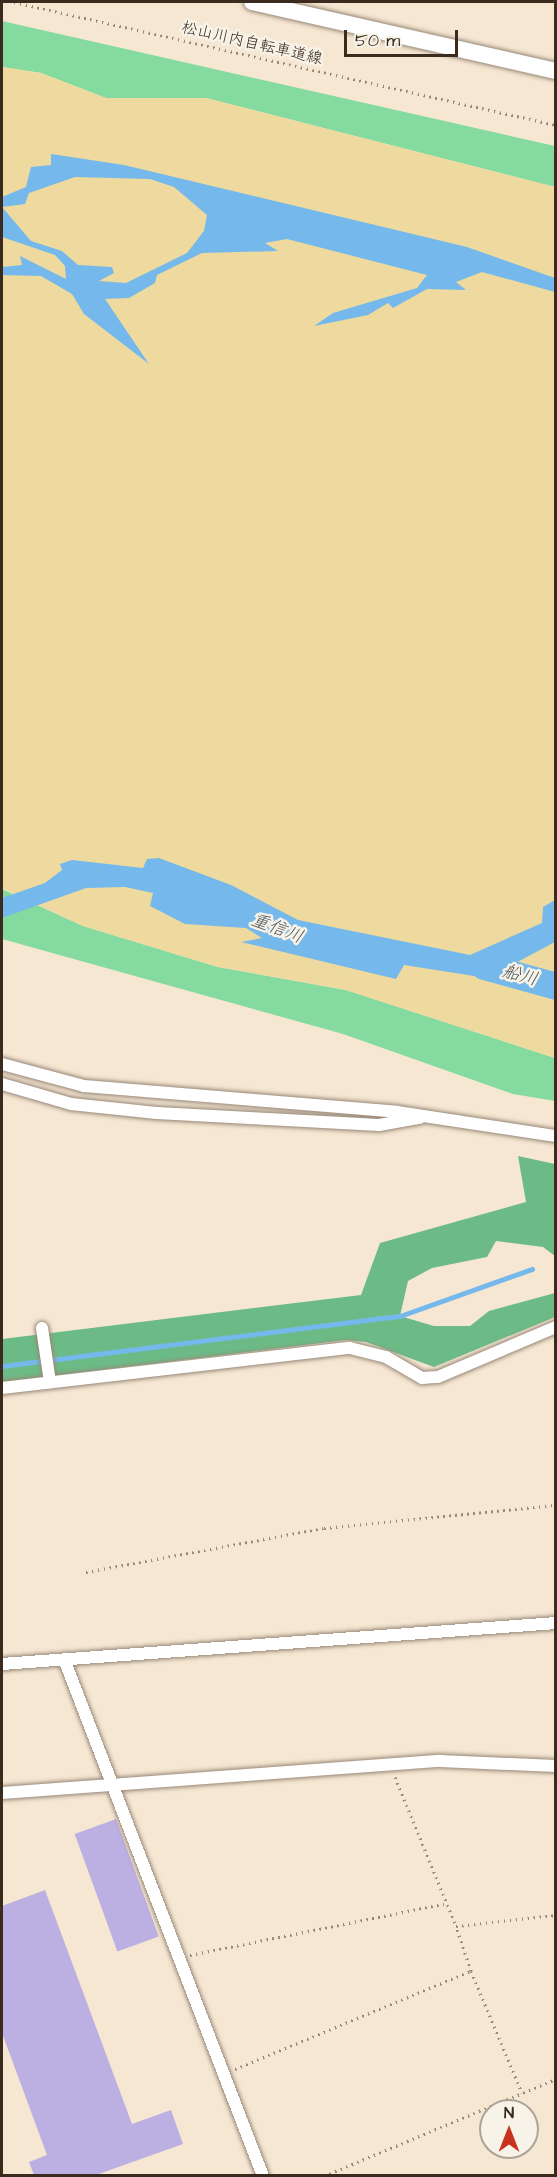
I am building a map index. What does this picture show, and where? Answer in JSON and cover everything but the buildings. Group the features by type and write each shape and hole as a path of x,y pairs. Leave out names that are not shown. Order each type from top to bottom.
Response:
{"street":[{"path":"252,2 555,71"},
{"path":"2,1064 84,1086 432,1116 555,1136"},
{"path":"2,1084 71,1104 157,1113 379,1125 432,1116"},
{"path":"2,1388 50,1379 350,1348 386,1357 422,1378 438,1377 555,1327"},
{"path":"43,1330 50,1379"},
{"path":"2,1664 555,1623"},
{"path":"64,1659 176,1958 263,2175"},
{"path":"2,1793 390,1764 555,1766"}],"path":[{"name":"松山川内自転車道線","path":"14,2 555,125"},
{"path":"86,1572 324,1528 555,1505"},
{"path":"390,1764 444,1904 456,1926 471,1971 522,2093"},
{"path":"176,1958 444,1904"},
{"path":"456,1926 555,1916"},
{"path":"224,2074 471,1971"},
{"path":"324,2175 555,2079"}],"green space":[{"path":"2,21 555,146 555,187 206,98 106,98 41,73 2,67"},
{"path":"2,889 83,926 218,967 346,990 555,1058 555,1101 513,1094 343,1034 2,939"},
{"path":"518,1156 555,1164 555,1256 543,1247 496,1241 487,1257 432,1268 408,1281 400,1316 434,1326 470,1326 489,1311 555,1293 555,1317 434,1367 366,1342 346,1340 2,1382 2,1339 361,1295 380,1243 526,1202"}],"sand":[{"path":"2,67 41,73 106,98 206,98 555,187 555,1058 346,990 218,967 83,926 2,888"}],"water":[{"path":"51,154 124,165 467,247 555,278 555,292 482,272 456,282 466,290 427,289 393,308 388,303 368,315 314,326 333,313 417,288 427,275 287,239 265,243 278,251 202,253 157,275 155,283 129,298 105,299 149,364 84,314 72,294 41,276 2,275 2,267 22,265 20,256 66,279 65,266 55,255 2,237 2,207 2,197 26,187 31,167 51,165","holes":["75,177 150,179 174,187 207,215 204,231 187,253 126,283 99,281 114,273 112,267 78,265 62,251 31,241 2,207 25,204 29,193"]},
{"name":"重信川","path":"159,858 231,885 298,920 470,955 542,923 543,907 555,900 555,942 487,978 404,965 396,979 241,942 262,938 246,928 185,924 150,906 153,893 125,887 86,888 2,918 2,898 45,883 62,870 60,864 72,860 143,868 147,859"}],"waterway":[{"name":"船川","path":"484,966 556,986"},
{"path":"2,1366 400,1316 532,1269"}]}
